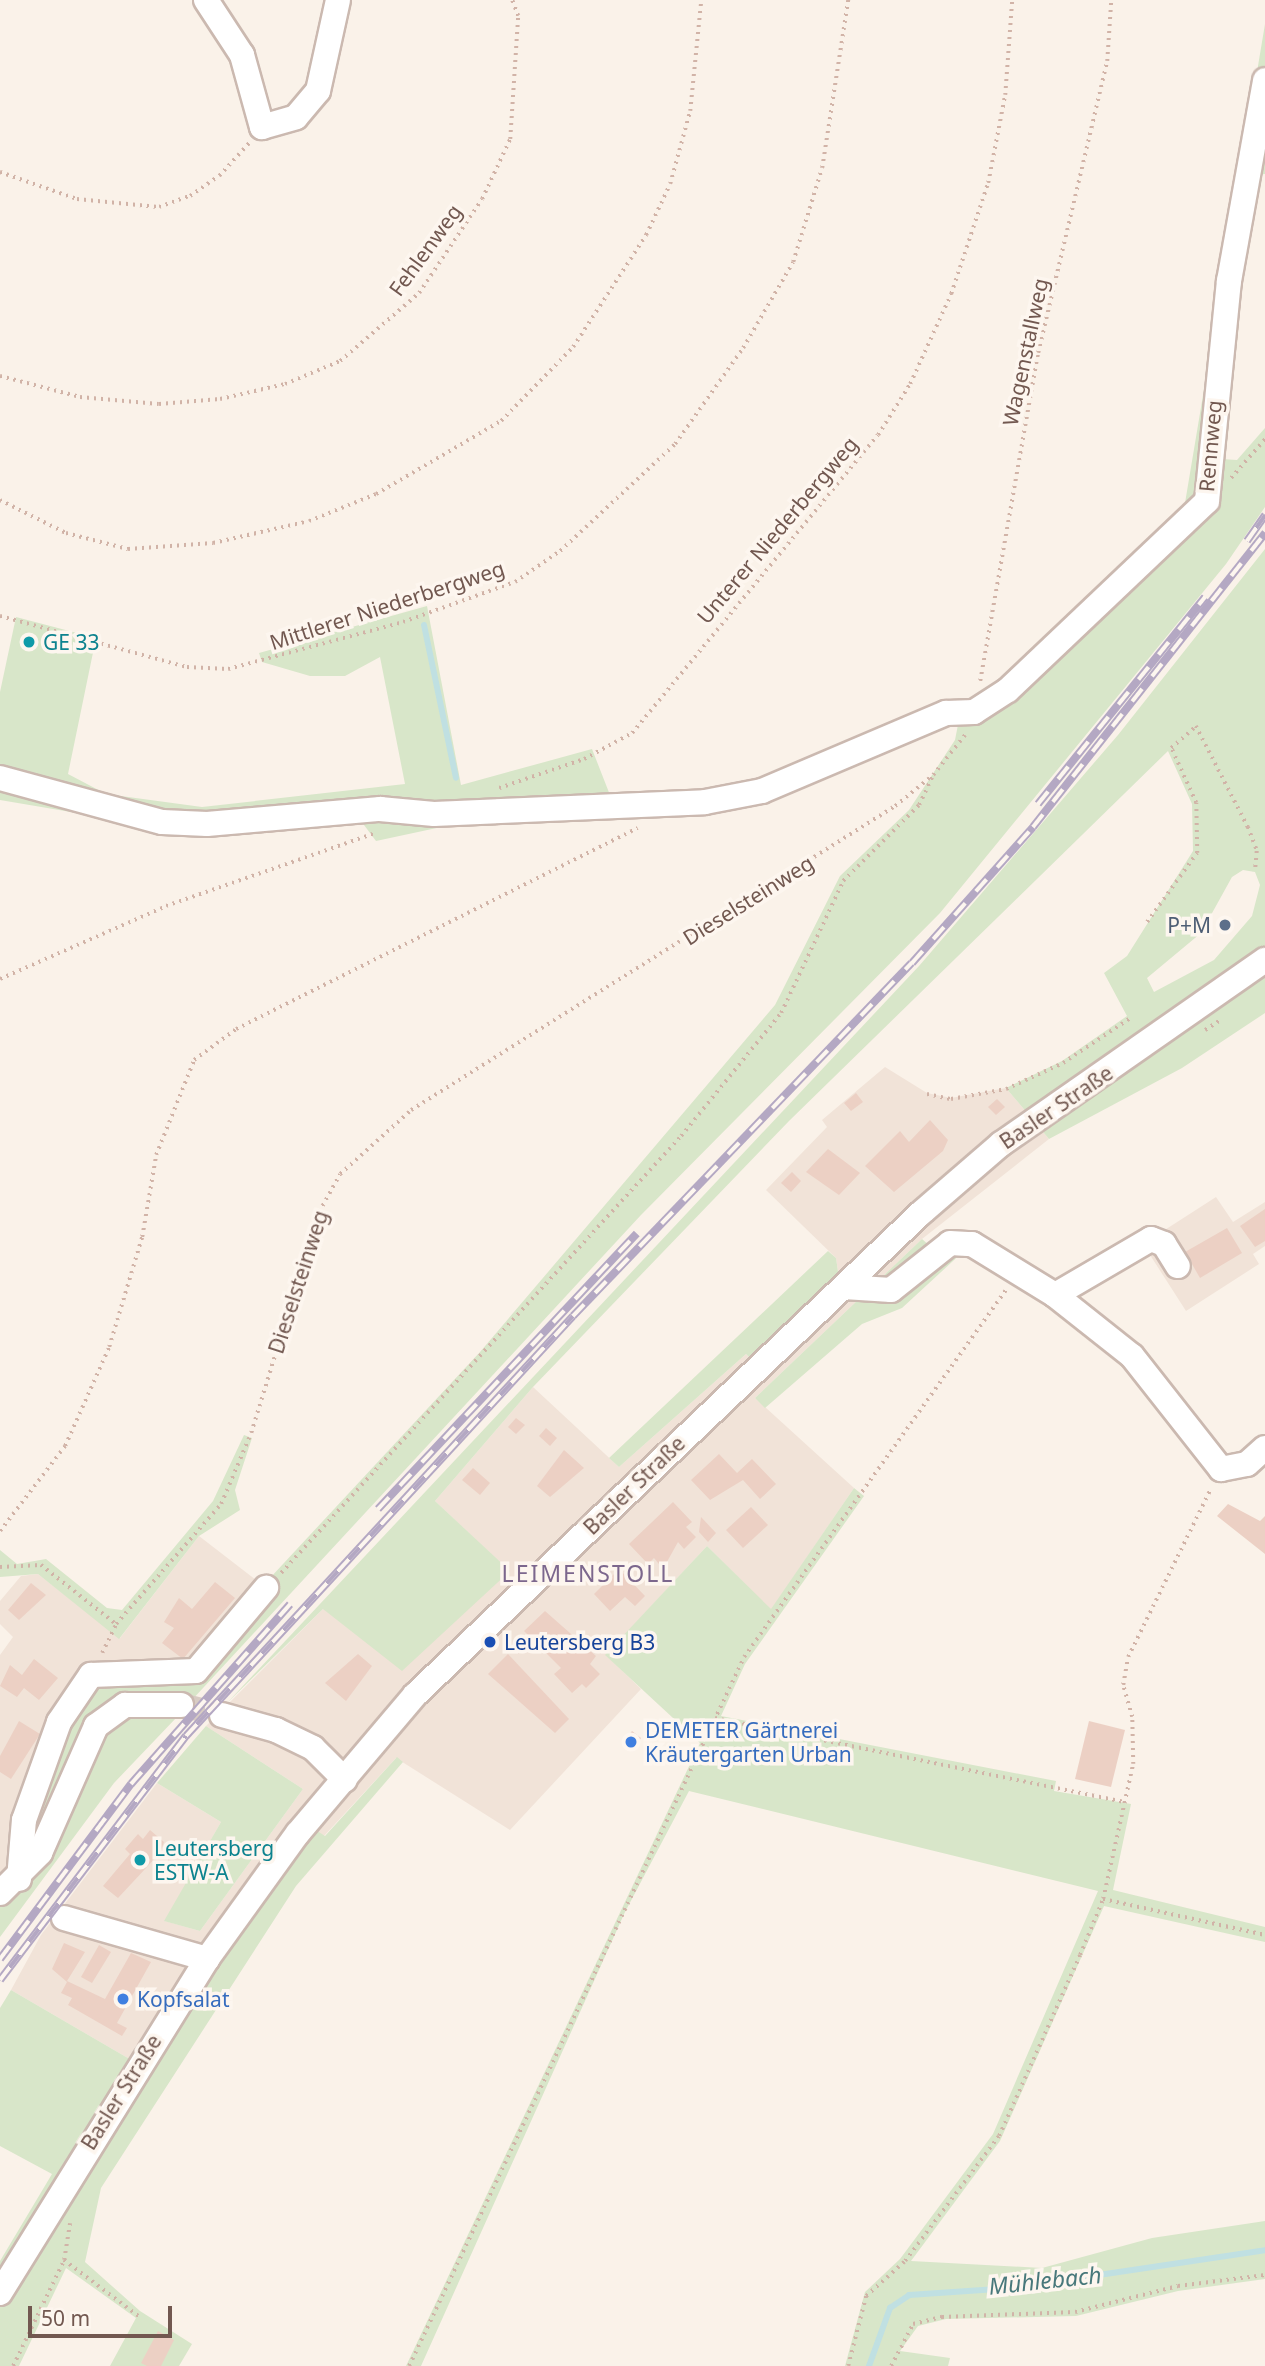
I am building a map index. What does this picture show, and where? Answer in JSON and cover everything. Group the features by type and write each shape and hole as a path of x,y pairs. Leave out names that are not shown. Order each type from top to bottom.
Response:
{"street":[{"path":"206,0 242,55 262,127 296,117 318,91 338,0"},
{"name":"Rennweg","path":"974,712 1008,690 1207,501 1229,281 1265,80"},
{"path":"0,778 162,822 207,824 380,809 435,814 705,802 762,791 947,713 974,712"},
{"name":"Basler Straße","path":"0,2293 207,1959 345,1780 421,1690 844,1287 1001,1144 1265,960"},
{"path":"1055,1295 1151,1239 1164,1244 1178,1266"},
{"path":"844,1287 891,1290 950,1243 972,1244 1055,1295 1132,1356 1220,1469 1247,1464 1265,1448"},
{"path":"9,1886 24,1820 59,1723 91,1675 196,1671 266,1588"},
{"path":"9,1886 40,1853 96,1726 125,1705 181,1705"},
{"path":"222,1715 276,1730 313,1748 345,1780"},
{"path":"64,1918 207,1959"}],"path":[{"name":"Fehlenweg","path":"0,376 80,397 159,404 259,390 340,361 419,293 482,199 510,138 519,16 512,0"},
{"path":"0,500 66,533 128,549 213,544 309,521 376,495 501,421 573,347 656,215 690,111 701,0"},
{"name":"Mittlerer Niederbergweg","path":"0,616 187,667 228,669 415,617 515,582 560,551 675,444 743,348 793,262 822,168 848,0"},
{"name":"Unterer Niederbergweg","path":"544,774 632,733 664,700 735,603 844,483 910,384 951,294 988,183 1005,95 1012,0"},
{"name":"Wagenstallweg","path":"933,775 971,728 1038,353 1107,61 1111,0"},
{"path":"0,172 77,199 159,206 190,197 219,176 262,127"},
{"path":"1227,482 1265,439"},
{"path":"1147,922 1197,853 1196,803 1171,748 1196,726 1248,827 1257,851 1255,872"},
{"name":"Dieselsteinweg","path":"266,1588 689,1126 781,1013 843,881 919,805 933,775"},
{"name":"Dieselsteinweg","path":"91,1675 116,1624 221,1504 251,1433 319,1212 340,1174 411,1110 723,918 933,775"},
{"path":"0,1531 65,1446 109,1346 142,1237 156,1154 194,1060 236,1029 644,824"},
{"path":"0,979 166,906 381,832"},
{"path":"927,1094 951,1099 1006,1090 1063,1063 1132,1017"},
{"path":"409,2366 744,1657 786,1594 1020,1272"},
{"path":"848,2366 866,2296 905,2261 999,2136 1103,1899 1133,1764 1132,1717 1124,1685 1128,1657 1220,1469"},
{"path":"0,1567 41,1565 116,1624"},
{"path":"715,1718 1125,1802"},
{"path":"1103,1899 1265,1935"},
{"path":"13,2366 64,2260 70,2221"},
{"path":"64,2260 140,2317"},
{"path":"891,2366 913,2324 932,2319 1074,2312 1178,2286 1265,2275"}],"shaded area":[{"path":"885,1067 927,1093 951,1098 1006,1088 1049,1139 922,1239 755,1398 854,1488 771,1610 707,1546 606,1655 641,1689 510,1830 396,1758 324,1836 316,1830 145,2068 11,1990 41,1935 157,1783 221,1822 165,1921 200,1931 303,1789 206,1726 323,1609 509,1571 435,1501 533,1387 619,1467 746,1354 754,1362 840,1285 836,1258 766,1190 827,1127 822,1120"},
{"path":"1216,1197 1233,1222 1265,1202 1265,1246 1253,1254 1259,1264 1186,1311 1143,1244"},
{"path":"199,1536 269,1590 213,1658 97,1684 72,1746 80,1729 112,1700 137,1692 191,1701 176,1718 151,1714 61,1835 40,1877 0,1907 0,1655 13,1637 0,1624 0,1601 21,1576 38,1574 120,1638"}],"green space":[{"path":"1265,24 1265,174 1252,175 1221,459 1237,460 1265,428 1265,507 1226,564 940,913 641,1215 191,1701 137,1692 112,1700 80,1729 43,1825 27,1846 58,1733 97,1684 178,1677 480,1352 775,1005 840,876 909,810 955,740 962,704 997,686 1184,509"},
{"path":"1265,549 1265,1013 1182,1068 1049,1139 1006,1088 1062,1061 1127,1016 1104,973 1127,956 1193,851 1192,804 1168,751 789,1121 533,1387 435,1501 510,1571 402,1671 323,1609 227,1703 919,966 1118,735","holes":["1243,870 1255,872 1260,885 1252,916 1214,960 1154,992 1147,978 1201,933 1232,877"]},
{"path":"427,606 461,785 592,749 617,813 488,817 376,841 358,817 189,832 0,800 0,692 16,617 96,638 68,774 106,794 202,807 405,784 380,657 345,676 310,676 262,662 259,653"},
{"path":"922,1239 938,1253 966,1249 902,1308 862,1324 765,1408 755,1398"},
{"path":"828,1251 836,1258 840,1285 754,1362 746,1354 619,1467 609,1458"},
{"path":"244,1435 252,1438 235,1490 240,1510 199,1536 119,1639 38,1574 0,1577 0,1550 17,1564 46,1559 107,1608 122,1610 213,1501"},
{"path":"854,1488 864,1496 745,1664 721,1716 1056,1781 1054,1791 1131,1804 1113,1890 1265,1927 1265,1942 1104,1906 1000,2141 911,2261 1042,2268 1152,2238 1265,2221 1265,2279 1178,2291 1076,2316 946,2319 918,2326 900,2351 950,2358 948,2366 845,2366 865,2292 900,2259 993,2134 1098,1891 689,1791 625,1912 421,2366 406,2366 700,1743 605,1655 707,1546 771,1609"},
{"path":"151,1714 176,1718 114,1783 0,1937 0,1907 46,1867 99,1737 125,1716"},
{"path":"206,1726 303,1789 200,1931 164,1921 221,1822 157,1783"},
{"path":"397,1757 403,1762 296,1886 101,2188 85,2262 140,2311 192,2344 179,2366 110,2366 136,2318 66,2268 19,2366 0,2366 0,2261 52,2174 0,2146 0,2008 11,1990 145,2068 212,1966 316,1830 325,1836"}],"building":[{"path":"856,1093 863,1102 851,1111 844,1103"},
{"path":"997,1099 1005,1107 996,1115 988,1107"},
{"path":"930,1120 948,1140 943,1151 894,1192 865,1166 900,1131 909,1142"},
{"path":"828,1149 860,1173 839,1195 806,1172"},
{"path":"792,1172 801,1181 791,1192 781,1183"},
{"path":"1265,1209 1265,1241 1255,1247 1240,1226"},
{"path":"1227,1228 1242,1253 1200,1278 1185,1252"},
{"path":"516,1418 525,1425 516,1434 508,1427"},
{"path":"546,1428 557,1438 550,1446 539,1436"},
{"path":"564,1450 584,1468 550,1497 537,1486"},
{"path":"719,1454 737,1473 752,1459 776,1484 760,1499 743,1480 710,1500 691,1480"},
{"path":"473,1468 490,1483 480,1495 462,1480"},
{"path":"673,1502 692,1522 686,1527 696,1537 684,1549 678,1542 663,1569 654,1558 648,1564 629,1544"},
{"path":"1228,1504 1260,1521 1265,1516 1265,1554 1217,1516"},
{"path":"751,1507 768,1525 743,1548 726,1530"},
{"path":"701,1517 716,1533 708,1542 699,1532"},
{"path":"619,1569 645,1596 635,1606 625,1597 610,1611 594,1594"},
{"path":"215,1582 235,1598 183,1659 162,1643 174,1628 164,1622 179,1598 192,1609"},
{"path":"31,1583 46,1595 19,1620 8,1610"},
{"path":"545,1611 596,1656 590,1664 600,1674 586,1688 582,1684 572,1693 554,1674 561,1668 524,1631"},
{"path":"358,1654 372,1666 346,1701 325,1683"},
{"path":"508,1654 569,1719 555,1733 488,1674"},
{"path":"34,1659 58,1678 39,1700 24,1688 17,1697 0,1686 10,1665 22,1675"},
{"path":"19,1721 40,1734 11,1779 0,1772 0,1756"},
{"path":"1089,1721 1125,1730 1111,1787 1075,1779"},
{"path":"632,1731 641,1738 633,1750 623,1742"},
{"name":"Leutersberg ESTW-A","path":"150,1830 164,1842 160,1853 118,1898 103,1886 130,1854 125,1849 138,1834 143,1839"},
{"path":"64,1943 85,1952 67,1981 105,1999 131,1953 151,1962 117,2023 127,2028 122,2036 68,2005 72,1998 61,1993 67,1982 52,1969"},
{"path":"99,1945 111,1952 92,1983 81,1977"},
{"path":"158,2331 174,2340 161,2366 147,2366 141,2363"}],"waterway":[{"path":"424,625 456,778"},
{"name":"Mühlebach","path":"869,2366 890,2308 909,2295 1012,2288 1265,2250"}],"tunnel":[{"path":"181,1705 222,1715"}],"railway":[{"path":"1247,541 1265,515"},
{"path":"0,1980 186,1736 573,1316 912,963 1033,827 1265,533"},
{"path":"1038,804 1205,597"},
{"path":"378,1509 637,1233"},
{"path":"0,1959 131,1784 290,1604"}],"place":[{"name":"GE 33","path":"29,642"},
{"name":"P+M","path":"1225,925"},
{"name":"Leutersberg B3","path":"490,1642"},
{"name":"DEMETER Gärtnerei Kräutergarten Urban","path":"631,1742"},
{"name":"Leutersberg ESTW-A","path":"140,1860"},
{"name":"Kopfsalat","path":"123,1999"}],"district":[{"name":"LEIMENSTOLL","path":"588,1573"}]}
